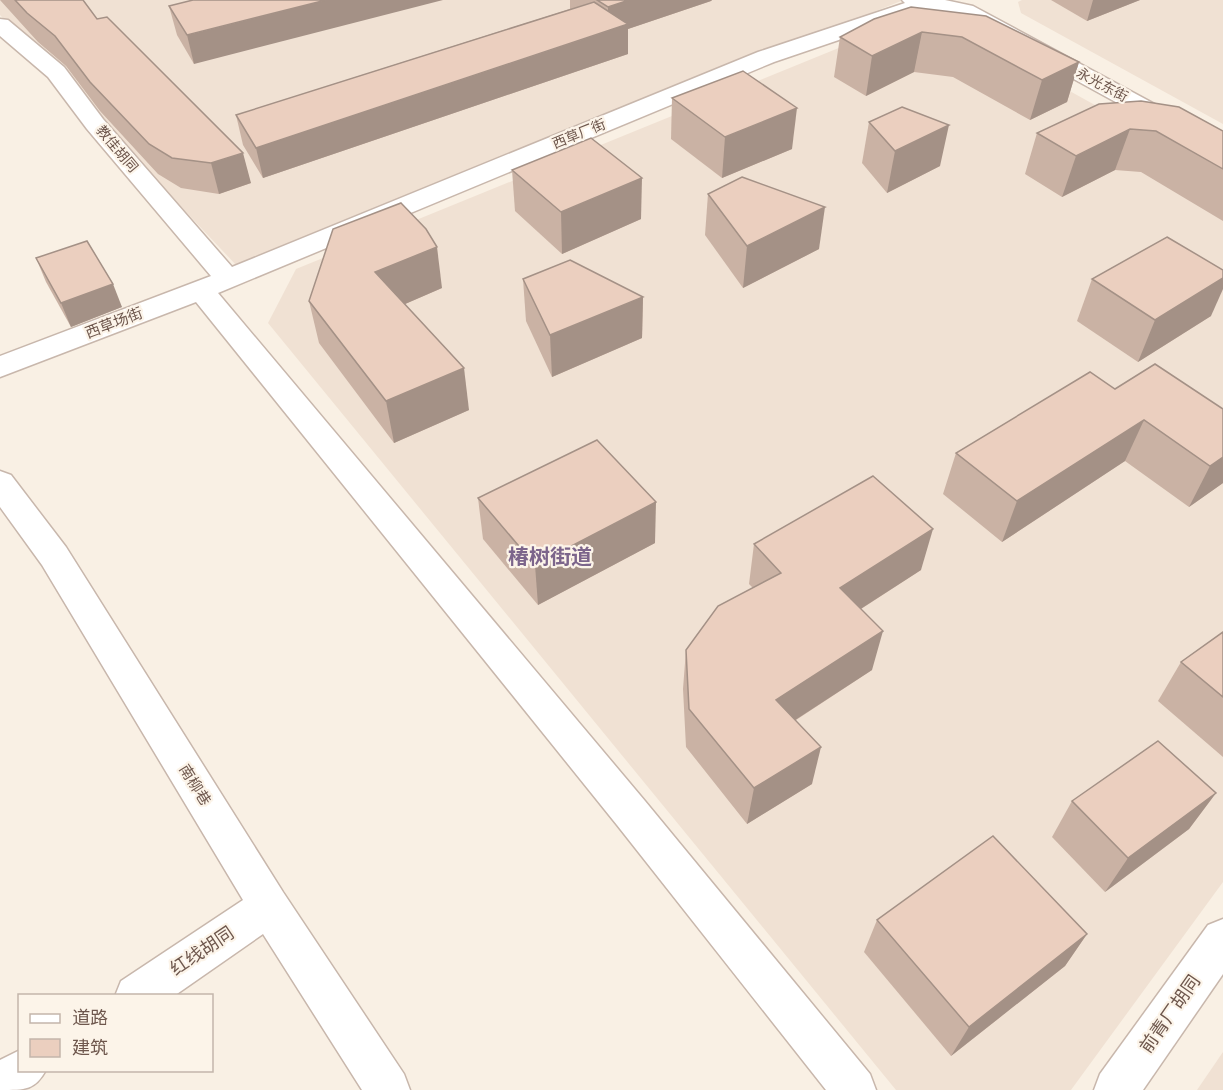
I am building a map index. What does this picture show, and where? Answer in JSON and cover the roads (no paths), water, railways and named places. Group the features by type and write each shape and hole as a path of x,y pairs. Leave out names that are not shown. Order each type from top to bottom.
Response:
{"street":[{"name":"永光东街","path":"923,1 965,11 1223,151"},
{"name":"西草厂街","path":"215,285 766,57 923,1"},
{"name":"教佳胡同","path":"0,25 56,72 215,285 631,813 854,1090"},
{"name":"西草场街","path":"0,367 215,285"},
{"name":"南柳巷","path":"0,483 54,556 269,906 388,1090"},
{"name":"红线胡同","path":"138,994 269,906"},
{"name":"前青厂胡同","path":"1116,1090 1223,939"},
{"path":"0,1087 22,1072"}],"district":[{"name":"椿树街道","path":"550,557"}]}
